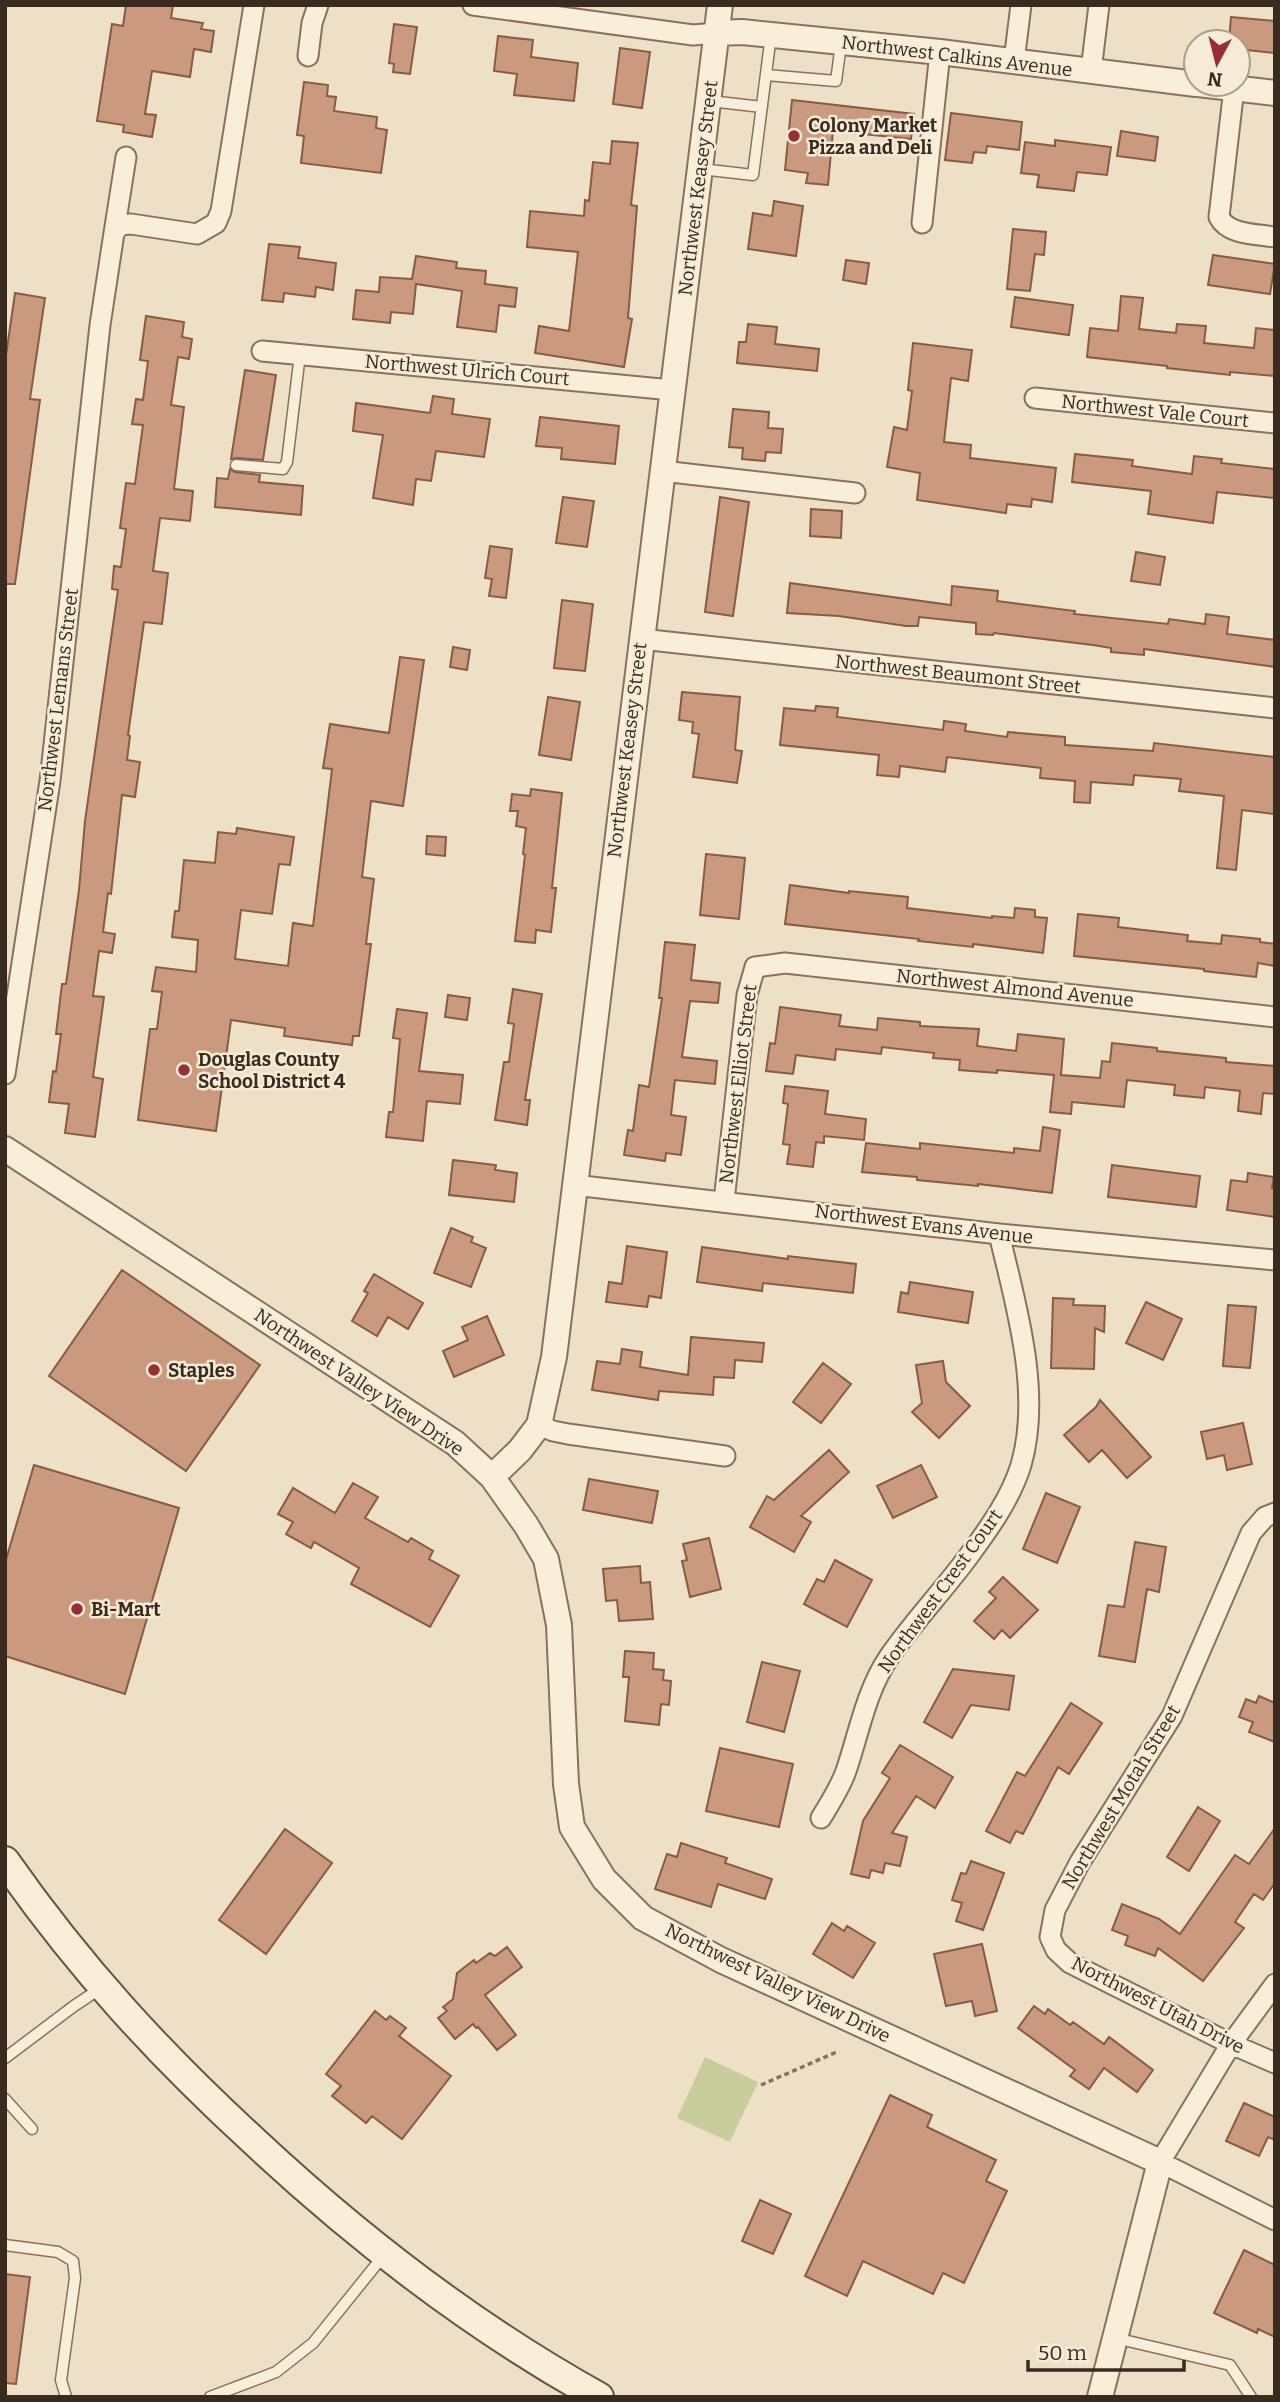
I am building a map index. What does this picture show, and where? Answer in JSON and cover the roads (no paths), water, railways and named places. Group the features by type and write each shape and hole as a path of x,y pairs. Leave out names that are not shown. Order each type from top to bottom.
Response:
{"main road":[{"path":"5,1861 47,1920 102,1987 172,2064 315,2198 467,2316 599,2397"}],"street":[{"path":"114,233 120,225 131,224 197,234 216,223 254,5"},
{"path":"308,56 312,23 318,5"},
{"path":"473,5 694,34 717,33"},
{"name":"Northwest Keasey Street","path":"492,1477 520,1450 538,1425 548,1392 554,1357 720,5"},
{"path":"1014,61 1021,5"},
{"path":"1091,71 1099,5"},
{"name":"Northwest Calkins Avenue","path":"717,33 742,32 940,52 1182,82"},
{"path":"922,223 940,52"},
{"name":"Northwest Calkins Avenue","path":"1252,90 1275,93"},
{"path":"1233,98 1219,217 1229,229 1275,237"},
{"name":"Northwest Lemans Street","path":"5,1074 50,781 100,325 126,157"},
{"name":"Northwest Ulrich Court","path":"261,351 672,390"},
{"name":"Northwest Vale Court","path":"1035,398 1275,424"},
{"path":"662,471 855,493"},
{"name":"Northwest Beaumont Street","path":"641,639 1275,708"},
{"name":"Northwest Almond Avenue","path":"755,967 785,963 1275,1017"},
{"name":"Northwest Elliot Street","path":"724,1201 747,995 755,967"},
{"name":"Northwest Valley View Drive","path":"5,1149 455,1443 492,1477 527,1525 546,1559 559,1625 566,1784 572,1827 604,1879 643,1917 722,1960 1160,2162 1275,2220"},
{"name":"Northwest Evans Avenue","path":"574,1185 999,1234 1275,1260"},
{"name":"Northwest Crest Court","path":"821,1818 845,1773 869,1700 889,1657 970,1555 1010,1490 1021,1465 1028,1427 1028,1393 1018,1317 999,1234"},
{"path":"538,1425 568,1434 725,1456"},
{"name":"Northwest Motah Street","path":"1050,1937 1055,1910 1080,1862 1172,1716 1251,1533 1265,1517 1275,1513"},
{"name":"Northwest Utah Drive","path":"1050,1937 1056,1950 1070,1963 1231,2044 1275,2063"},
{"path":"1100,2397 1160,2162 1231,2044 1275,1984"}],"lane":[{"path":"700,169 753,175 771,35"},
{"path":"766,75 836,81 841,42"},
{"path":"709,101 762,107"},
{"path":"236,465 283,469 287,462 300,354"},
{"path":"5,2058 102,1987"},
{"path":"5,2099 32,2129"},
{"path":"5,2245 58,2252 73,2261 75,2278 61,2380 66,2397"},
{"path":"210,2397 276,2372 313,2343 385,2255"},
{"path":"1115,2338 1230,2365 1251,2397"}],"place":[{"name":"Colony Market Pizza and Deli","path":"794,136"},
{"name":"Douglas County School District 4","path":"184,1070"},
{"name":"Staples","path":"154,1370"},
{"name":"Bi-Mart","path":"77,1609"}]}
